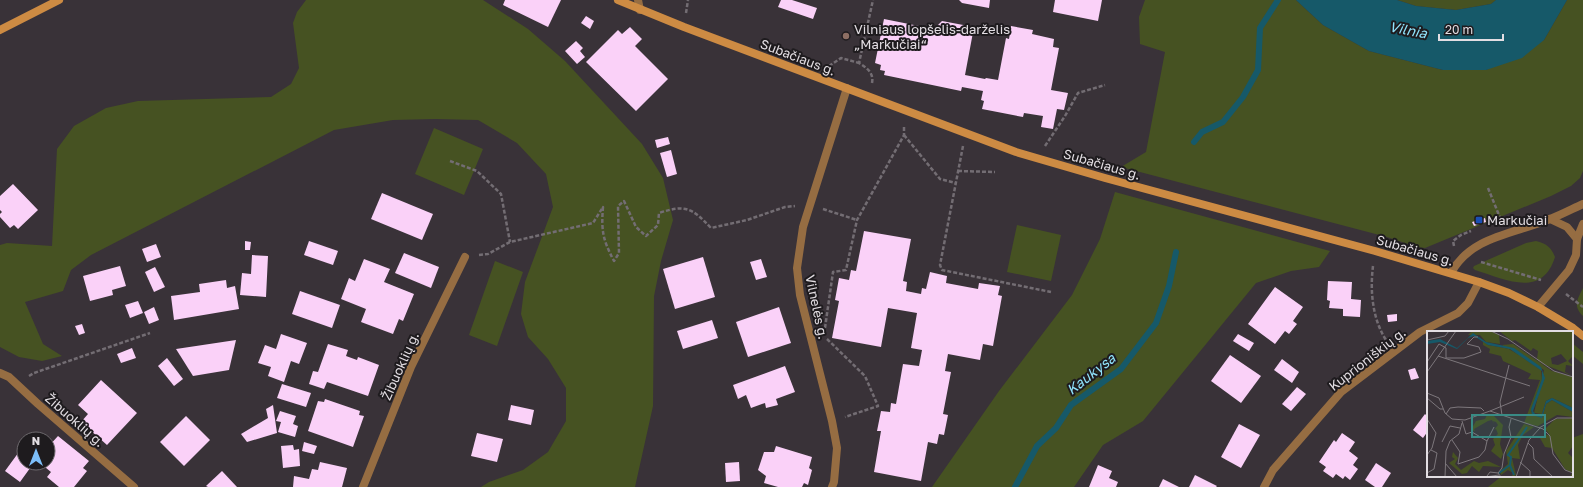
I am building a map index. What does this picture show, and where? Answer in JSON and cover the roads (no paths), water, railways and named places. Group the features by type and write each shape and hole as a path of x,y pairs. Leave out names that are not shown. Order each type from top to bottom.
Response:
{"street":[{"path":"0,30 59,0"},
{"name":"Subačiaus g.","path":"618,0 640,10 869,96 965,134 1037,158 1375,251 1479,282 1509,293 1538,307 1573,328 1583,336"},
{"path":"638,0 640,10"},
{"name":"Vilnelės g.","path":"832,487 834,482 837,448 832,421 800,295 797,268 803,227 847,88"},
{"path":"1451,273 1457,261 1469,250 1492,238 1550,219 1583,204"},
{"path":"1550,219 1567,227 1577,239"},
{"path":"1538,307 1569,270 1576,255 1577,239 1583,224"},
{"name":"Žibuoklių g.","path":"364,487 411,368 465,258"},
{"name":"Kuprioniškių g.","path":"1264,487 1273,470 1341,392 1420,332 1458,313 1468,303 1479,282"},
{"name":"Žibuoklių g.","path":"0,373 9,377 134,487"}],"water":[{"name":"Vilnia","path":"1296,0 1397,0 1416,6 1456,10 1491,4 1496,0 1567,0 1544,40 1522,58 1486,70 1443,70 1369,51 1323,25"}],"waterway":[{"name":"Kaukysa","path":"1194,142 1202,132 1223,122 1243,97 1258,70 1260,28 1278,0"},
{"name":"Kaukysa","path":"1015,487 1037,446 1056,428 1071,405 1121,369 1156,323 1169,286 1176,252"}],"place":[{"name":"Vilniaus lopšelis-darželis „Markučiai“","path":"846,36"},
{"name":"Markučiai","path":"1479,220"}]}
